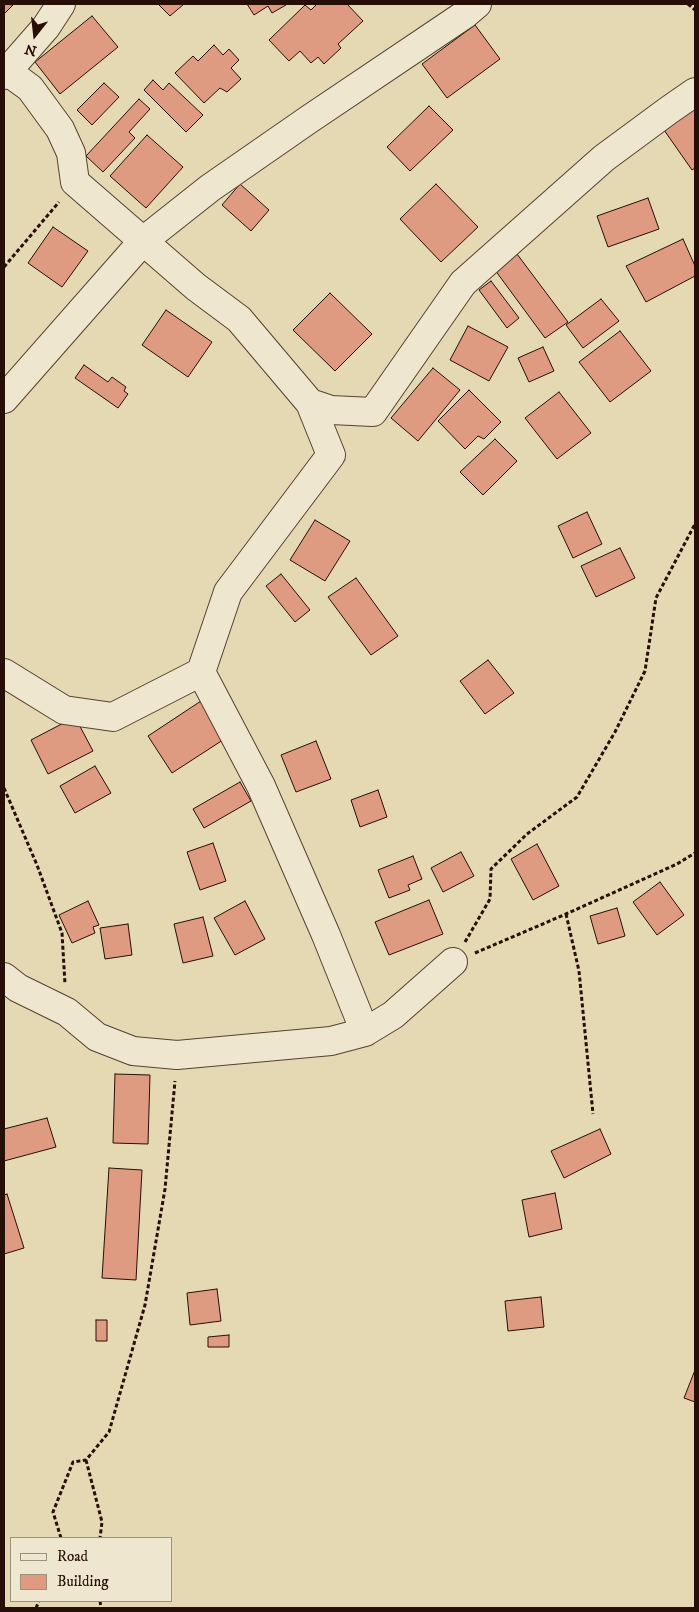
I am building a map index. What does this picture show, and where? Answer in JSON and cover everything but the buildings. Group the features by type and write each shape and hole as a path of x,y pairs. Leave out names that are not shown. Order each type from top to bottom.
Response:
{"street":[{"path":"4,673 64,710 113,717 201,672 228,592 331,455 310,403 239,320 196,287 75,182 71,153 60,129 30,88 5,72 46,27 62,4"},
{"path":"4,399 143,241 210,188 478,4"},
{"path":"310,403 332,410 373,412 463,283 604,158 695,92"},
{"path":"201,672 261,786 326,935 365,1032"},
{"path":"4,977 18,988 67,1012 97,1037 133,1051 177,1054 331,1041 365,1032 393,1015 454,962"}],"path":[{"path":"688,4 695,10"},
{"path":"4,267 75,182"},
{"path":"454,962 490,899 491,870 527,834 577,797 615,732 645,671 656,598 695,524"},
{"path":"4,788 37,865 62,933 67,1012"},
{"path":"454,962 677,864 695,853"},
{"path":"566,914 579,971 593,1114"},
{"path":"61,1537 53,1512 73,1462 86,1460 109,1432 144,1305 165,1189 177,1054"},
{"path":"86,1460 102,1522 100,1537"}]}
